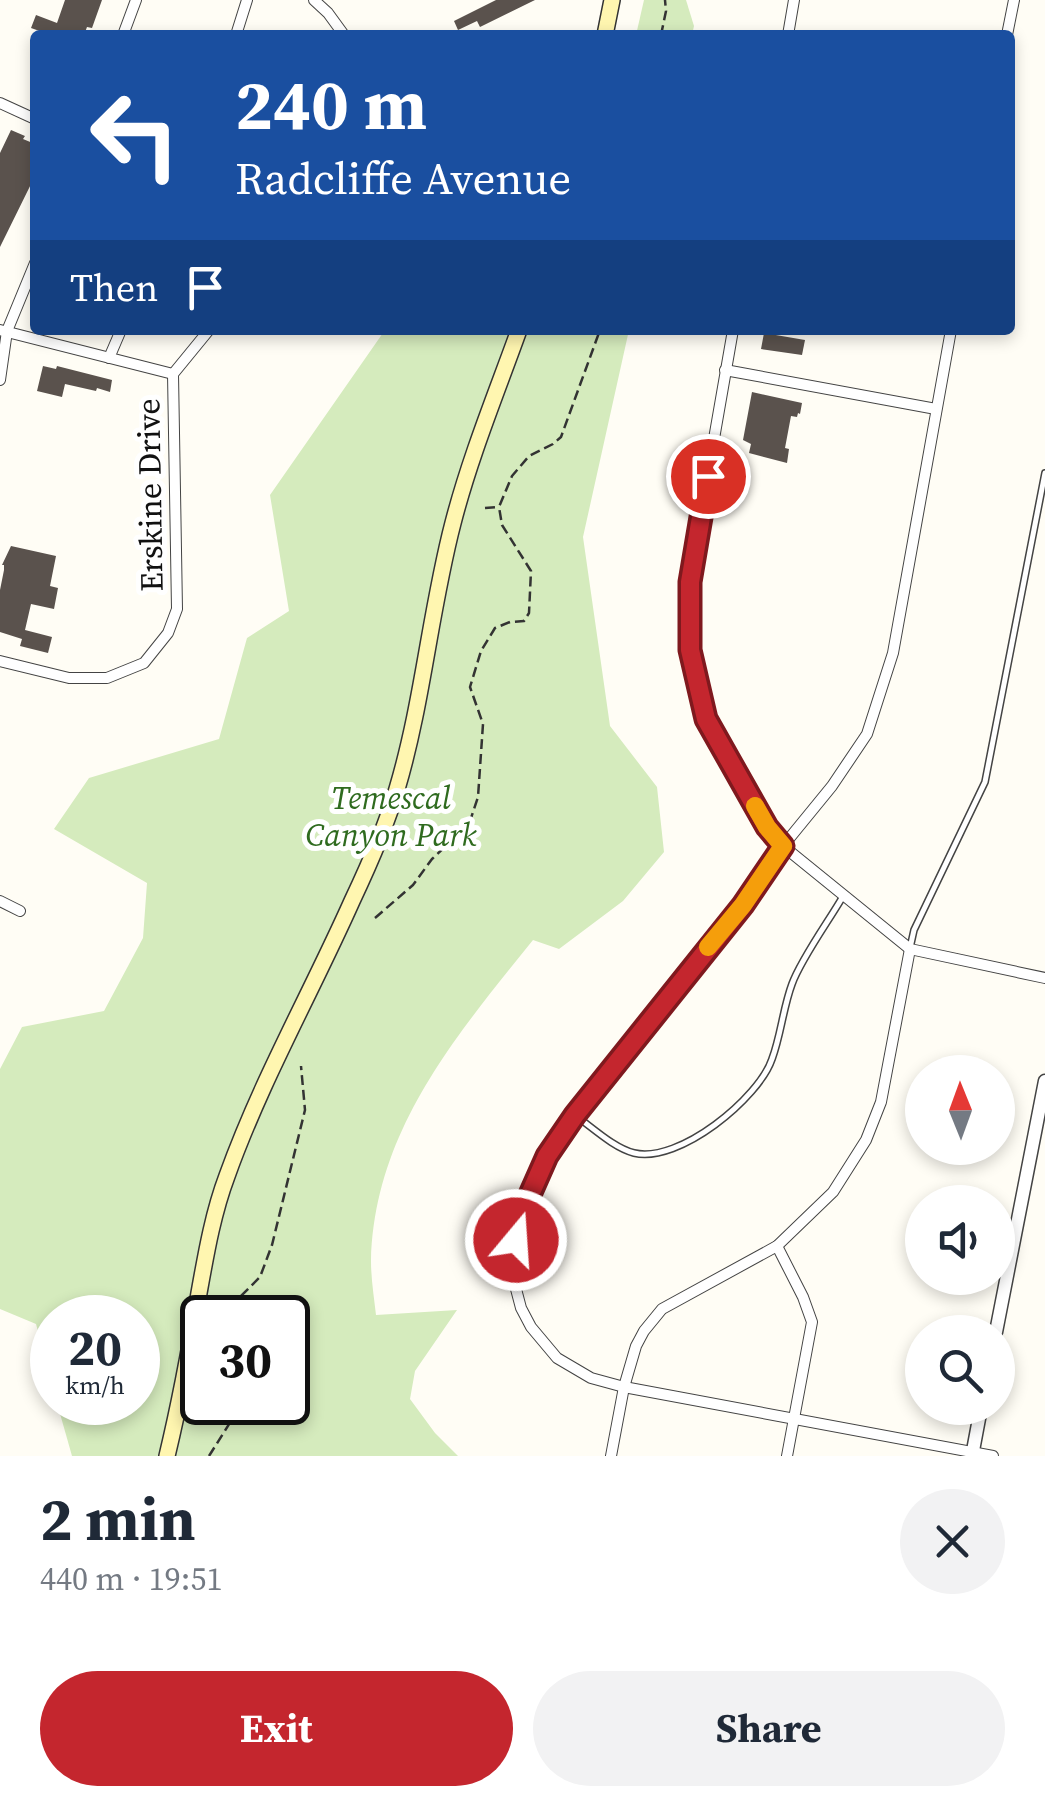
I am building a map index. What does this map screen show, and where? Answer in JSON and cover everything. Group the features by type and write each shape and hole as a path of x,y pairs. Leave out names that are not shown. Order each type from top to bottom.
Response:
{"main road":[{"path":"606,30 612,0"},
{"path":"166,1456 224,1181 276,1057 368,867 397,792 453,522 517,335"}],"street":[{"path":"125,30 136,0"},
{"path":"237,30 246,0"},
{"path":"314,0 340,30"},
{"path":"789,30 794,0"},
{"path":"1008,30 1014,0"},
{"path":"0,103 30,118"},
{"path":"0,380 4,331 30,274"},
{"path":"4,331 172,374"},
{"path":"109,358 118,335"},
{"name":"Erskine Drive","path":"0,661 68,678 106,678 144,663 168,632 177,609 172,374 205,335"},
{"path":"732,335 690,582 690,650 706,719 767,827 783,846 910,950 1045,978"},
{"path":"950,335 892,653 867,734 743,905 575,1115 547,1156 515,1240 516,1290 531,1327 557,1358 591,1378 993,1456"},
{"path":"726,370 936,409"},
{"path":"0,901 20,912"},
{"path":"611,1456 636,1346 662,1309 777,1246 833,1192 866,1140 881,1102 910,950"},
{"path":"999,1315 1045,1080"},
{"path":"777,1246 812,1322 786,1456"},
{"path":"972,1454 978,1425"}],"lane":[{"path":"910,950 914,930 985,782 1045,473"},
{"path":"575,1115 633,1153 656,1154 683,1146 704,1133 759,1085 772,1060 792,982 844,895"}],"path":[{"path":"662,30 664,0"},
{"path":"375,918 413,885 432,859 469,824 478,797 482,724 470,687 495,628 524,620 529,613 531,571 502,525 499,507 512,476 529,456 561,437 598,335"},
{"path":"485,508 499,507"},
{"path":"242,1295 260,1277 272,1245 305,1110 301,1066"},
{"path":"209,1456 229,1425"}],"green space":[{"path":"644,0 686,0 693,30 637,30"},
{"name":"Temescal Canyon Park","path":"382,335 628,335 583,537 610,726 657,787 664,852 623,901 559,949 533,940 476,1012 424,1088 387,1170 376,1214 371,1261 376,1315 457,1310 415,1371 410,1399 458,1456 72,1456 63,1425 160,1425 160,1295 30,1295 30,1322 0,1309 0,1069 22,1027 104,1011 143,938 147,883 54,829 89,778 219,739 247,638 289,611 270,495"}],"building":[{"path":"65,0 102,0 92,28 31,28 36,15 57,23"},
{"path":"496,0 535,0 480,27 477,21 458,30 454,21"},
{"path":"11,130 30,142 30,186 0,247 0,153"},
{"path":"764,335 805,340 802,355 761,349"},
{"path":"43,366 112,380 110,392 65,384 62,397 37,391"},
{"path":"752,392 802,403 800,414 791,416 785,448 789,449 787,463 749,453 751,444 743,440"},
{"path":"11,546 56,556 50,586 58,588 54,609 31,604 25,630 52,637 48,653 20,646 22,639 0,632 2,565"}],"slow traffic":[{"path":"708,947 743,905 783,846 755,806"}],"route":[{"path":"516,1240 547,1156 620,1057 743,905 783,846 767,827 706,719 690,650 690,582 708,476"}]}
